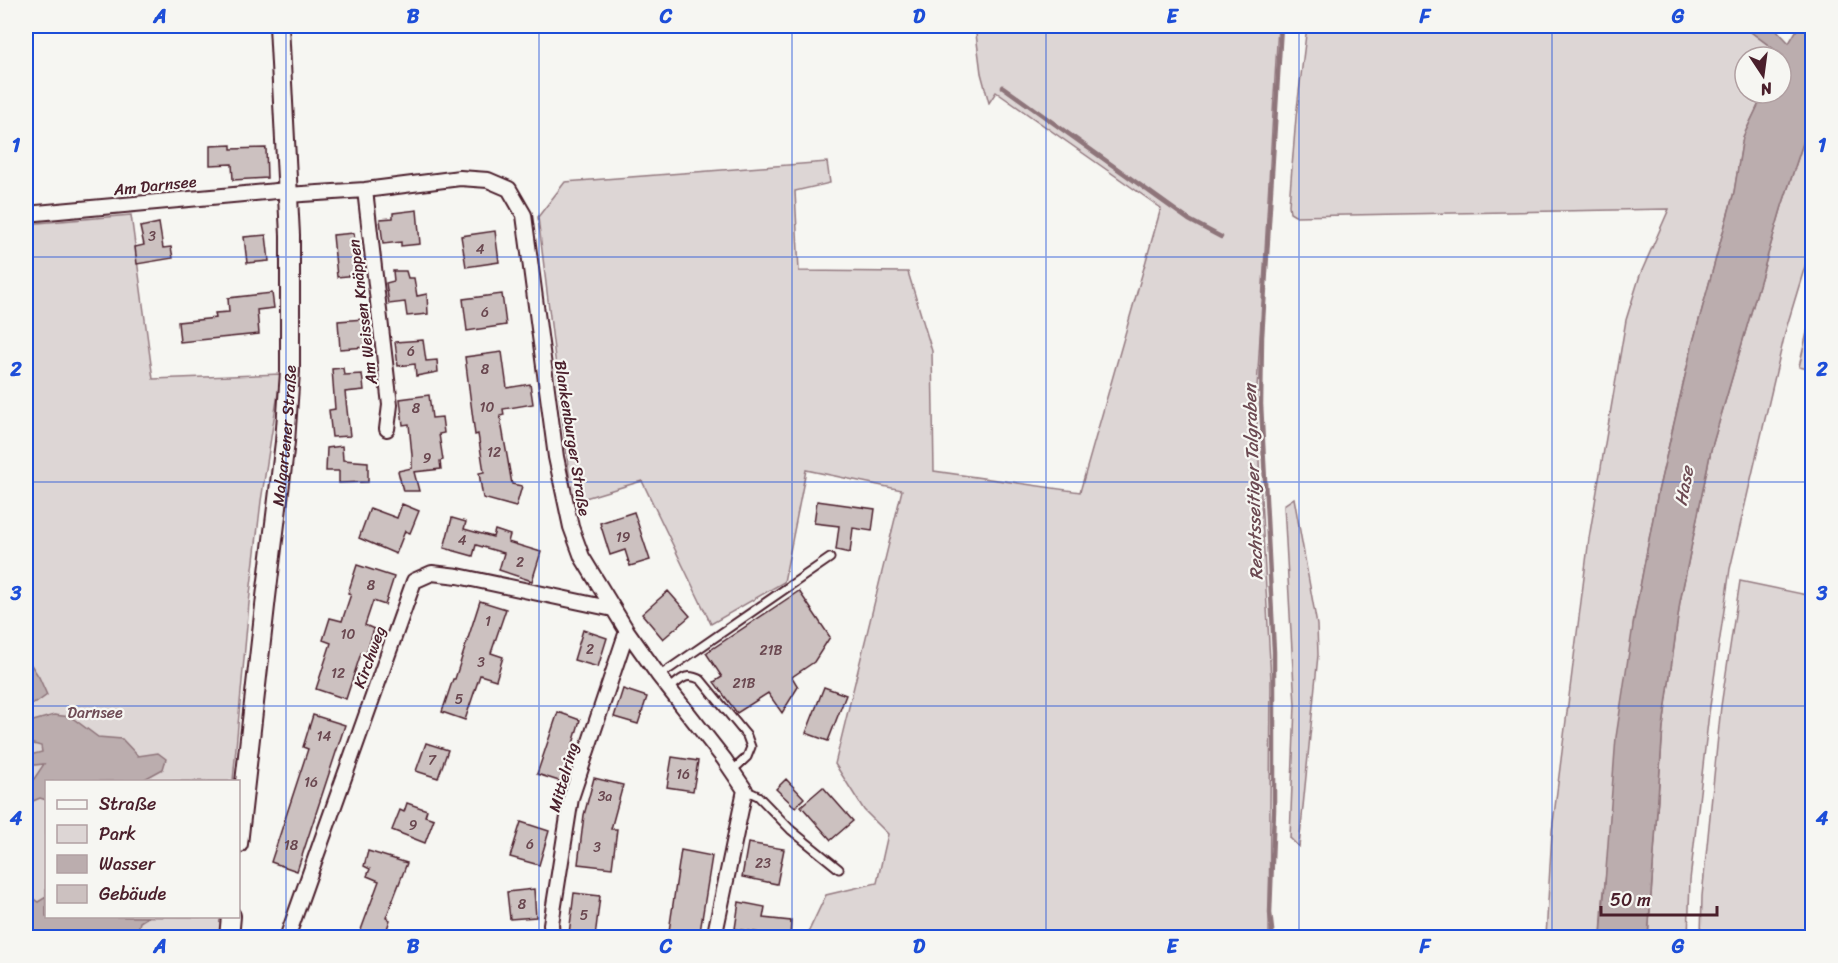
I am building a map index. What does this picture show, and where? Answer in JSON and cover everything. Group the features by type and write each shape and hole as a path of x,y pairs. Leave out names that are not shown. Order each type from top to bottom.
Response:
{"street":[{"name":"Malgartener Straße","path":"240,826 285,442 290,372 290,235 279,26"},
{"name":"Blankenburger Straße","path":"287,192 365,190 460,178 488,180 509,189 524,215 556,457 571,527 582,557 627,631 745,790"},
{"name":"Am Weissen Knäppen","path":"365,190 390,405 387,429"},
{"name":"Am Darnsee","path":"26,214 287,192"},
{"name":"Kirchweg","path":"287,938 414,581 432,573 458,576 613,609"},
{"name":"Mittelring","path":"552,938 551,924 571,798 627,631"},
{"path":"714,938 745,790"},
{"path":"229,938 231,918"}],"lane":[{"path":"659,676 830,558"},
{"path":"669,689 686,676 692,675 701,680 747,736 751,747 747,757 732,771"},
{"path":"745,790 758,796 791,830 839,869"}],"green space":[{"path":"975,26 1278,26 1256,406 1271,680 1269,937 806,937 826,895 877,883 888,834 864,810 835,764 902,490 806,470 784,582 711,624 642,481 582,499 572,499 538,217 565,182 827,162 830,183 795,191 799,271 908,272 932,351 934,471 1080,492 1161,208 996,92 989,103 981,73"},
{"path":"1307,26 1748,26 1751,32 1768,45 1733,45 1733,105 1758,105 1743,137 1734,192 1692,346 1658,492 1634,619 1601,937 1546,937 1552,831 1589,538 1626,320 1640,275 1669,209 1295,216 1290,213 1289,205 1296,117"},
{"path":"1812,116 1812,243 1786,329 1730,569 1709,713 1690,880 1688,937 1648,938 1663,727 1680,602 1711,450 1782,206"},
{"path":"131,215 153,379 281,374 261,501 233,780 45,780 45,918 222,918 220,937 26,937 26,224"},
{"path":"1812,311 1812,370 1799,367"},
{"path":"1294,498 1317,625 1318,655 1299,847 1290,838 1295,705 1284,505"},
{"path":"1740,581 1812,596 1812,937 1701,937 1702,896 1721,706"}],"water":[{"name":"Hase","path":"1748,26 1773,26 1789,43 1799,26 1812,26 1812,116 1782,206 1711,450 1680,602 1663,727 1648,937 1601,937 1616,737 1634,619 1658,492 1692,346 1734,192 1743,137 1758,105 1793,105 1793,45 1768,45 1751,32"},
{"name":"Darnsee","path":"26,657 47,695 36,703 26,704"},
{"path":"54,715 71,717 98,737 122,739 138,756 158,753 166,759 163,769 143,780 45,780 45,800 40,798 26,804 26,786 32,782 44,764 26,766 26,756 42,752 41,746 30,743 26,745 26,723"},
{"path":"26,884 31,897 38,902 45,898 45,918 146,918 140,922 136,937 26,937"}],"building":[{"path":"231,145 231,149 266,148 267,178 233,180 232,164 210,165 210,146"},
{"path":"417,210 420,244 401,246 401,242 383,244 380,219 393,218 393,213"},
{"path":"159,223 163,248 171,247 173,258 137,264 135,247 144,245 140,227"},
{"path":"495,231 499,262 466,267 461,236"},
{"path":"354,233 358,275 337,277 333,235"},
{"path":"266,235 269,261 247,263 244,237"},
{"path":"393,271 406,271 408,278 414,278 417,296 427,294 428,314 407,316 405,302 389,304 386,283 394,281"},
{"path":"272,293 274,308 257,310 259,334 180,342 178,322 216,318 215,313 229,312 228,298"},
{"path":"502,294 506,325 467,331 463,299"},
{"path":"364,319 366,347 340,349 338,321"},
{"path":"423,340 426,361 437,360 438,372 416,376 415,364 398,366 395,342"},
{"path":"502,352 507,388 530,384 533,404 503,409 504,415 500,416 512,484 522,486 516,507 483,498 479,473 484,472 478,434 475,435 465,357"},
{"path":"343,368 344,375 362,374 364,390 345,392 350,436 332,437 329,410 335,409 332,369"},
{"path":"429,395 432,418 442,417 444,433 439,434 443,460 440,461 441,469 414,472 419,491 403,491 398,471 412,468 412,455 409,424 403,425 400,399"},
{"path":"342,446 343,460 368,462 368,482 339,483 339,471 326,471 327,448"},
{"path":"817,501 875,509 872,531 853,528 850,553 836,550 839,526 814,523"},
{"path":"402,504 419,511 410,533 405,531 396,554 359,538 370,508 397,518"},
{"path":"634,512 650,560 630,566 625,550 610,555 600,523"},
{"path":"452,518 466,522 464,529 493,537 495,530 510,535 508,542 541,552 532,581 499,570 504,553 476,545 473,556 444,548"},
{"path":"357,565 394,577 385,605 373,601 365,625 374,629 366,654 361,653 346,699 316,689 331,643 323,640 330,618 342,621"},
{"path":"668,591 690,616 663,639 642,614"},
{"path":"799,591 830,637 814,662 792,677 798,687 782,713 768,693 737,713 714,682 722,677 706,653"},
{"path":"480,601 506,609 491,653 503,657 496,680 480,675 465,720 442,712"},
{"path":"583,630 607,638 598,667 574,660"},
{"path":"824,687 846,695 828,741 806,733"},
{"path":"623,689 647,697 638,724 614,717"},
{"path":"558,712 580,720 562,782 537,774"},
{"path":"313,715 345,725 297,871 271,862 308,749 303,747"},
{"path":"426,743 448,750 438,778 416,771"},
{"path":"672,757 698,761 693,791 667,787"},
{"path":"594,778 623,785 611,829 617,829 612,868 578,864 584,815"},
{"path":"786,779 804,798 795,807 776,789"},
{"path":"823,787 853,821 831,840 801,806"},
{"path":"407,803 427,810 425,816 434,819 425,843 392,830 400,810 404,812"},
{"path":"521,822 549,831 539,865 510,857"},
{"path":"748,843 784,849 777,884 742,877"},
{"path":"681,850 712,856 699,938 668,938"},
{"path":"368,851 407,863 386,918 390,920 384,938 358,938 379,881 367,876 370,869 364,866"},
{"path":"534,889 536,917 510,919 507,892"},
{"path":"574,893 600,896 595,937 569,934"},
{"path":"739,902 765,907 763,918 791,921 790,938 766,938 766,934 735,929"}],"waterway":[{"name":"Rechtsseitiger Talgraben","path":"1273,938 1270,913 1274,810 1274,652 1261,404 1262,337 1281,26"},
{"path":"1003,87 1189,220 1221,237"}]}
